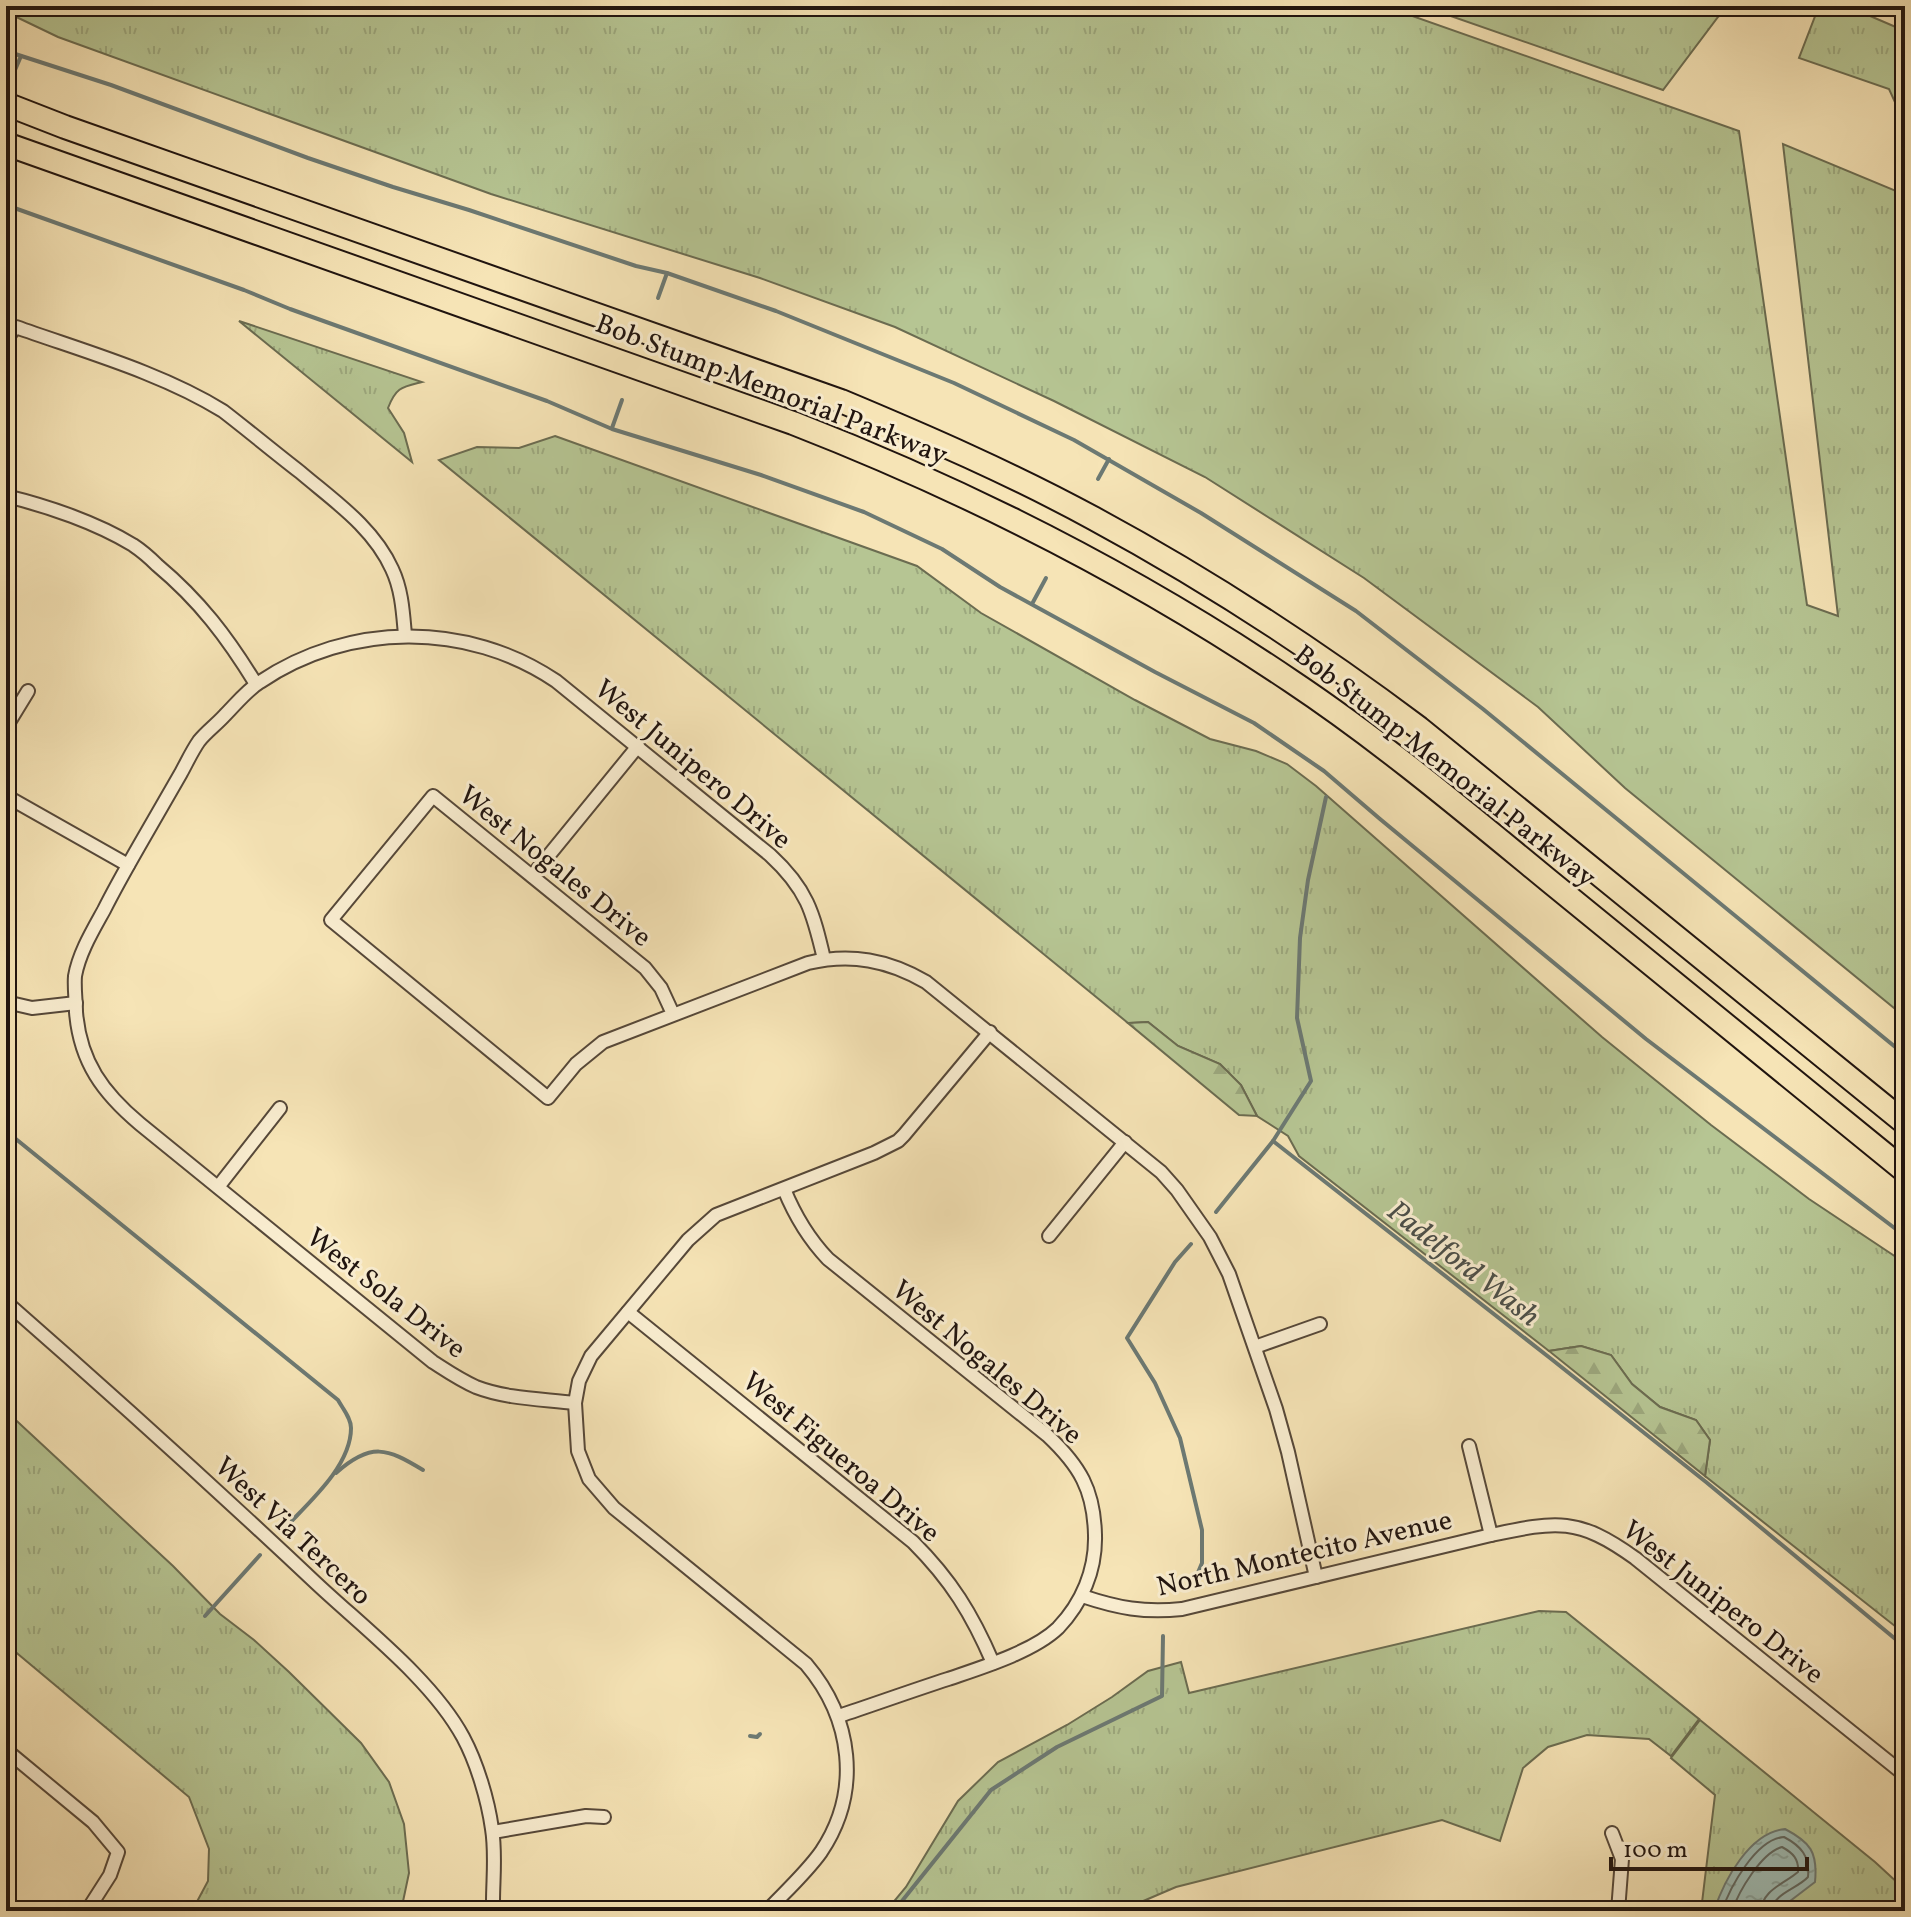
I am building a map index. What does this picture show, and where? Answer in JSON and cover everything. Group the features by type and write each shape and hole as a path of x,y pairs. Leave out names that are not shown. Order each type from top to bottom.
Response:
{"highway":[{"name":"Bob Stump Memorial Parkway","path":"6,104 841,401 966,454 1091,517 1240,603 1397,711 1905,1123"},
{"name":"Bob Stump Memorial Parkway","path":"6,144 793,423 957,491 1087,556 1242,649 1374,741 1459,806 1905,1171"}],"street":[{"path":"6,339 16,327 172,384 205,399 238,423 343,508 374,538 397,581 405,635"},
{"path":"6,496 98,527 135,546 198,601 256,684"},
{"name":"West Junipero Drive","path":"256,684 286,666 337,646 405,635 468,642 525,662 556,681 638,746 781,866 810,907 824,959"},
{"name":"West Sola Drive","path":"256,684 200,741 86,942 75,976 76,1003 78,1029 92,1070 121,1109 433,1362 478,1387 575,1403"},
{"path":"6,727 28,691"},
{"path":"532,876 638,746"},
{"path":"6,796 128,865"},
{"name":"West Nogales Drive","path":"433,796 532,876 645,968 661,988 673,1014 603,1042 576,1064 548,1098 331,920 433,796"},
{"path":"673,1014 795,967 824,959 870,959 926,982 1161,1172 1210,1237 1229,1274 1288,1452 1316,1577"},
{"path":"6,1002 32,1008 76,1003"},
{"path":"767,1911 820,1853 837,1819 847,1775 839,1716 825,1689 806,1664 614,1508 589,1479 578,1451 575,1403 579,1381 591,1356 701,1227 716,1215 898,1141 990,1032"},
{"path":"218,1187 280,1108"},
{"path":"1049,1236 1125,1142"},
{"name":"West Nogales Drive","path":"784,1189 803,1230 828,1259 1047,1435 1076,1467 1089,1490 1095,1516 1096,1545 1092,1571 1082,1596 1058,1628 1046,1638 993,1663 839,1716"},
{"name":"West Via Tercero","path":"6,1302 144,1423 281,1550 416,1676 449,1715 464,1740 484,1791 493,1832 491,1911"},
{"name":"West Figueroa Drive","path":"628,1312 913,1542 963,1602 977,1625 993,1663"},
{"path":"1255,1347 1320,1324"},
{"path":"1469,1446 1491,1535"},
{"name":"West Junipero Drive","path":"1491,1535 1533,1526 1568,1525 1591,1531 1613,1542 1905,1775"},
{"name":"North Montecito Avenue","path":"1082,1596 1128,1609 1161,1612 1182,1609 1491,1535"},
{"path":"6,1750 93,1822 118,1852 110,1875 87,1911"},
{"path":"493,1832 586,1816 604,1817"},
{"path":"1612,1833 1622,1859 1618,1911"}],"green space":[{"path":"6,6 1384,6 1739,131 1807,605 1838,616 1783,144 1903,194 1905,186 1905,1017 1625,788 1538,707 1364,578 1205,477 1054,401 895,327 760,278 491,194 58,37 6,12"},
{"path":"1422,6 1731,6 1718,17 1663,90"},
{"path":"1819,6 1847,6 1905,31 1905,124 1889,89 1799,58"},
{"path":"239,321 422,382 400,389 388,408 404,433 412,462"},
{"path":"555,436 917,566 981,613 1135,700 1210,739 1256,751 1287,764 1602,1037 1809,1199 1905,1263 1905,1634 1705,1476 1710,1440 1696,1420 1660,1407 1632,1384 1611,1355 1581,1346 1549,1351 1299,1156 1288,1136 1257,1116 1241,1085 1220,1064 1178,1046 1148,1022 1128,1023 439,460 477,447 519,448"},
{"path":"1148,1022 1178,1046 1220,1064 1241,1085 1257,1116 1239,1115 1128,1023"},
{"path":"1581,1346 1611,1355 1632,1384 1660,1407 1696,1420 1710,1440 1705,1476 1549,1351"},
{"path":"6,1411 173,1566 220,1614 289,1672 361,1743 389,1782 404,1824 409,1873 401,1911 192,1911 208,1881 209,1849 189,1797 6,1644"},
{"path":"1539,1611 1566,1612 1699,1719 1671,1756 1649,1739 1587,1735 1548,1747 1523,1768 1500,1841 1442,1820 1176,1887 1124,1911 886,1911 906,1887 958,1801 998,1762 1067,1725 1148,1671 1181,1662 1189,1693"},
{"path":"1700,1720 1900,1885 1905,1911 1701,1911 1715,1795 1671,1758"}],"water":[{"path":"1785,1829 1810,1849 1815,1863 1815,1882 1777,1911 1714,1911 1732,1872 1750,1848 1772,1832"}],"waterway":[{"path":"6,51 111,85 393,187 636,266 667,273 776,311 954,383 1074,440 1201,513 1356,611 1483,709 1905,1055"},
{"path":"15,70 21,56"},
{"path":"6,205 547,401 612,429 761,475 864,512 942,549 1000,587 1254,723 1324,771 1646,1039 1905,1236"},
{"path":"658,298 667,273"},
{"path":"612,428 622,400"},
{"path":"1098,479 1109,459"},
{"path":"1032,604 1046,578"},
{"name":"Padelford Wash","path":"1216,1212 1273,1141 1311,1081 1297,1018 1300,938 1308,880 1326,797"},
{"path":"6,1131 338,1400 351,1424 344,1457 326,1484 282,1531"},
{"name":"Padelford Wash","path":"1273,1141 1706,1482 1905,1647"},
{"path":"1191,1244 1175,1262 1127,1338 1155,1383 1180,1438 1202,1530 1202,1563 1194,1582"},
{"path":"336,1473 359,1456 379,1452 399,1457 423,1470"},
{"path":"205,1616 260,1555"},
{"path":"894,1911 991,1790 1057,1747 1162,1696 1163,1636"},
{"path":"750,1736 760,1734"}]}
